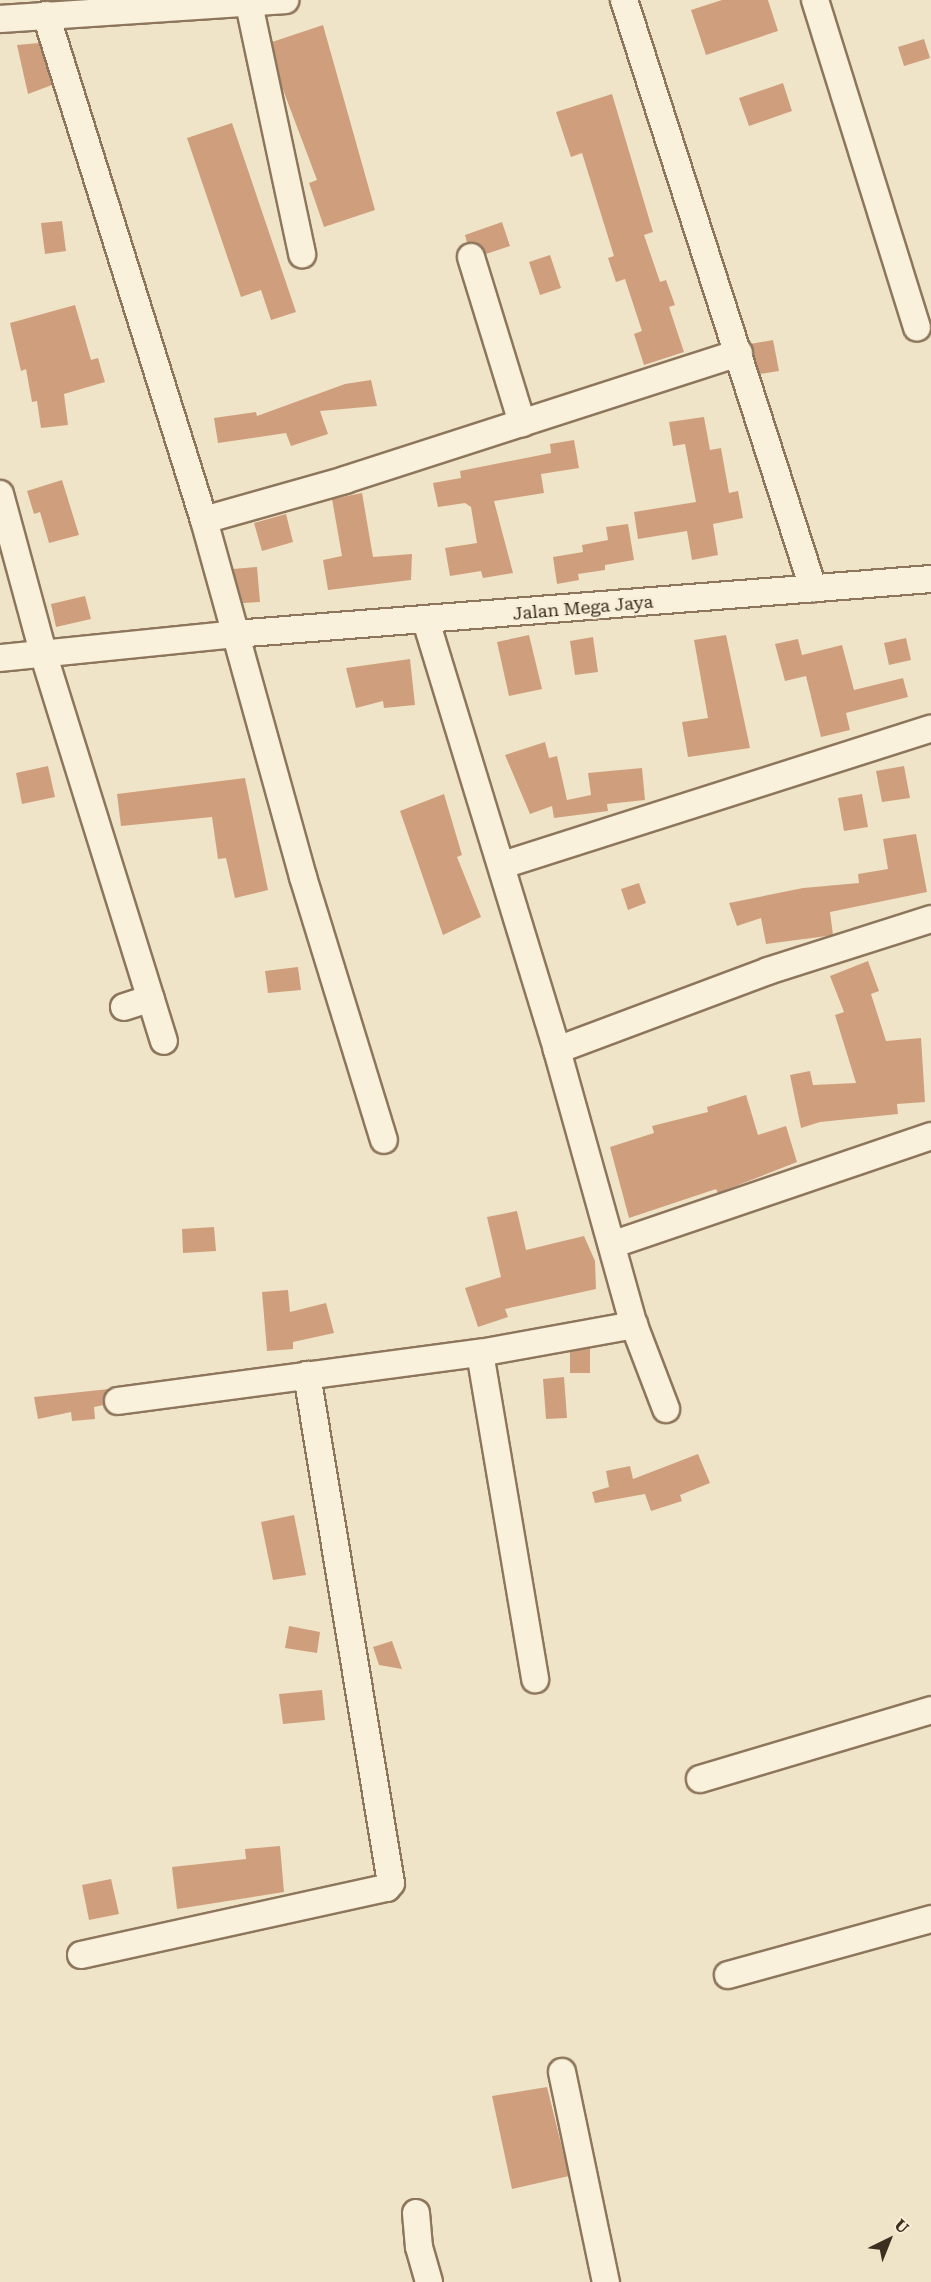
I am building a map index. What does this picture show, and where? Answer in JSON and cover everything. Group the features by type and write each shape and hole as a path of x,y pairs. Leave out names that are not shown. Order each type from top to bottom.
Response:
{"street":[{"path":"0,19 285,0"},
{"path":"624,0 813,588"},
{"path":"815,0 917,328"},
{"path":"249,4 302,254"},
{"path":"46,15 204,520 303,876 384,1140"},
{"path":"471,257 522,423"},
{"path":"204,520 522,423 739,353"},
{"path":"0,494 44,656 164,1041"},
{"name":"Jalan Mega Jaya","path":"0,658 44,656 236,634 426,621 931,579"},
{"path":"426,621 557,1050 614,1244 634,1325 666,1409"},
{"path":"502,865 931,728"},
{"path":"557,1050 768,971 931,919"},
{"path":"124,1007 151,998"},
{"path":"614,1244 931,1136"},
{"path":"118,1401 480,1353 634,1325"},
{"path":"480,1353 535,1679"},
{"path":"81,1955 387,1888 391,1883 307,1375"},
{"path":"700,1779 931,1710"},
{"path":"728,1975 931,1919"},
{"path":"562,2072 606,2282"},
{"path":"416,2213 418,2247 429,2282"}],"building":[{"path":"722,0 768,0 778,31 706,55 691,10"},
{"path":"323,25 375,210 324,227 309,183 317,180 282,87 272,42"},
{"path":"924,39 930,58 904,66 898,47"},
{"path":"39,43 52,85 28,94 17,45"},
{"path":"783,83 792,111 749,126 739,98"},
{"path":"612,94 653,232 644,235 660,282 666,280 675,305 669,307 684,352 644,365 634,334 642,331 625,279 616,282 608,258 614,256 582,153 571,157 556,112"},
{"path":"232,123 296,312 271,320 261,290 241,297 187,138"},
{"path":"62,221 66,251 45,254 41,223"},
{"path":"502,222 510,246 486,254 481,246 467,243 465,235"},
{"path":"550,255 561,288 540,295 529,262"},
{"path":"75,305 91,360 98,358 105,382 64,394 68,425 41,428 37,401 32,402 26,369 21,371 10,323"},
{"path":"773,340 779,371 760,374 750,344"},
{"path":"371,380 377,406 320,411 328,434 291,446 286,433 218,443 214,418 256,412 257,416 345,384"},
{"path":"704,417 710,450 721,448 729,493 738,491 743,518 713,524 718,555 692,560 687,531 638,539 634,512 696,502 685,444 673,446 669,422"},
{"path":"574,440 579,468 541,474 544,493 494,501 513,573 483,578 481,571 450,576 445,548 477,543 471,507 465,503 438,507 433,483 461,478 460,471 551,453 550,444"},
{"path":"62,480 79,535 49,543 40,512 34,514 27,491"},
{"path":"362,493 373,557 412,554 411,580 328,590 323,560 342,556 332,499"},
{"path":"286,514 293,542 262,551 254,523"},
{"path":"628,524 634,560 605,565 605,570 578,574 579,580 557,584 553,557 583,552 582,545 608,540 606,527"},
{"path":"257,567 260,602 243,603 233,569"},
{"path":"85,596 91,619 56,627 51,604"},
{"path":"529,635 542,689 509,696 497,642"},
{"path":"726,635 750,748 688,757 682,722 708,718 694,640"},
{"path":"593,637 598,672 575,675 570,641"},
{"path":"906,638 911,660 889,665 884,643"},
{"path":"798,639 802,655 842,645 854,690 903,678 908,697 846,713 850,730 821,737 806,676 785,681 775,644"},
{"path":"410,659 415,705 384,708 383,701 356,708 346,668"},
{"path":"545,742 549,758 557,756 567,800 591,795 588,773 642,768 645,800 607,804 608,811 554,818 552,806 530,814 505,755"},
{"path":"48,766 55,797 22,804 16,773"},
{"path":"904,766 910,798 882,802 876,771"},
{"path":"245,778 268,890 235,898 226,858 218,859 212,817 121,826 117,794"},
{"path":"444,794 462,855 457,857 481,917 443,935 400,811"},
{"path":"862,794 868,827 844,831 838,798"},
{"path":"916,834 927,892 830,912 833,935 766,944 761,918 737,926 729,903 803,888 859,883 858,874 888,869 883,839"},
{"path":"639,883 646,903 628,910 621,889"},
{"path":"868,961 879,991 871,994 886,1041 921,1038 925,1102 897,1104 898,1114 820,1122 801,1128 790,1075 810,1071 813,1085 856,1083 835,1015 844,1012 830,976"},
{"path":"298,967 301,990 268,993 265,971"},
{"path":"746,1095 758,1135 786,1126 797,1162 718,1193 716,1189 629,1218 610,1147 654,1133 652,1126 708,1112 707,1107"},
{"path":"517,1211 526,1250 584,1236 595,1261 596,1289 505,1309 508,1317 478,1327 465,1288 501,1277 487,1217"},
{"path":"214,1227 216,1251 183,1253 182,1229"},
{"path":"288,1290 290,1312 326,1303 334,1333 293,1342 293,1349 267,1351 262,1292"},
{"path":"590,1348 590,1373 570,1373 570,1352"},
{"path":"564,1377 567,1418 546,1419 543,1379"},
{"path":"109,1389 104,1405 94,1407 95,1419 72,1421 71,1412 38,1419 34,1397"},
{"path":"698,1454 710,1483 680,1495 682,1501 651,1511 645,1494 595,1503 592,1492 609,1487 606,1471 630,1466 633,1479"},
{"path":"294,1515 306,1575 273,1580 261,1522"},
{"path":"289,1626 320,1632 317,1653 285,1648"},
{"path":"392,1641 402,1669 379,1665 373,1647"},
{"path":"322,1690 325,1720 283,1724 279,1694"},
{"path":"280,1846 284,1892 177,1909 172,1867 246,1859 245,1849"},
{"path":"111,1879 119,1914 89,1920 82,1885"},
{"path":"547,2087 569,2176 512,2189 492,2096"}]}
